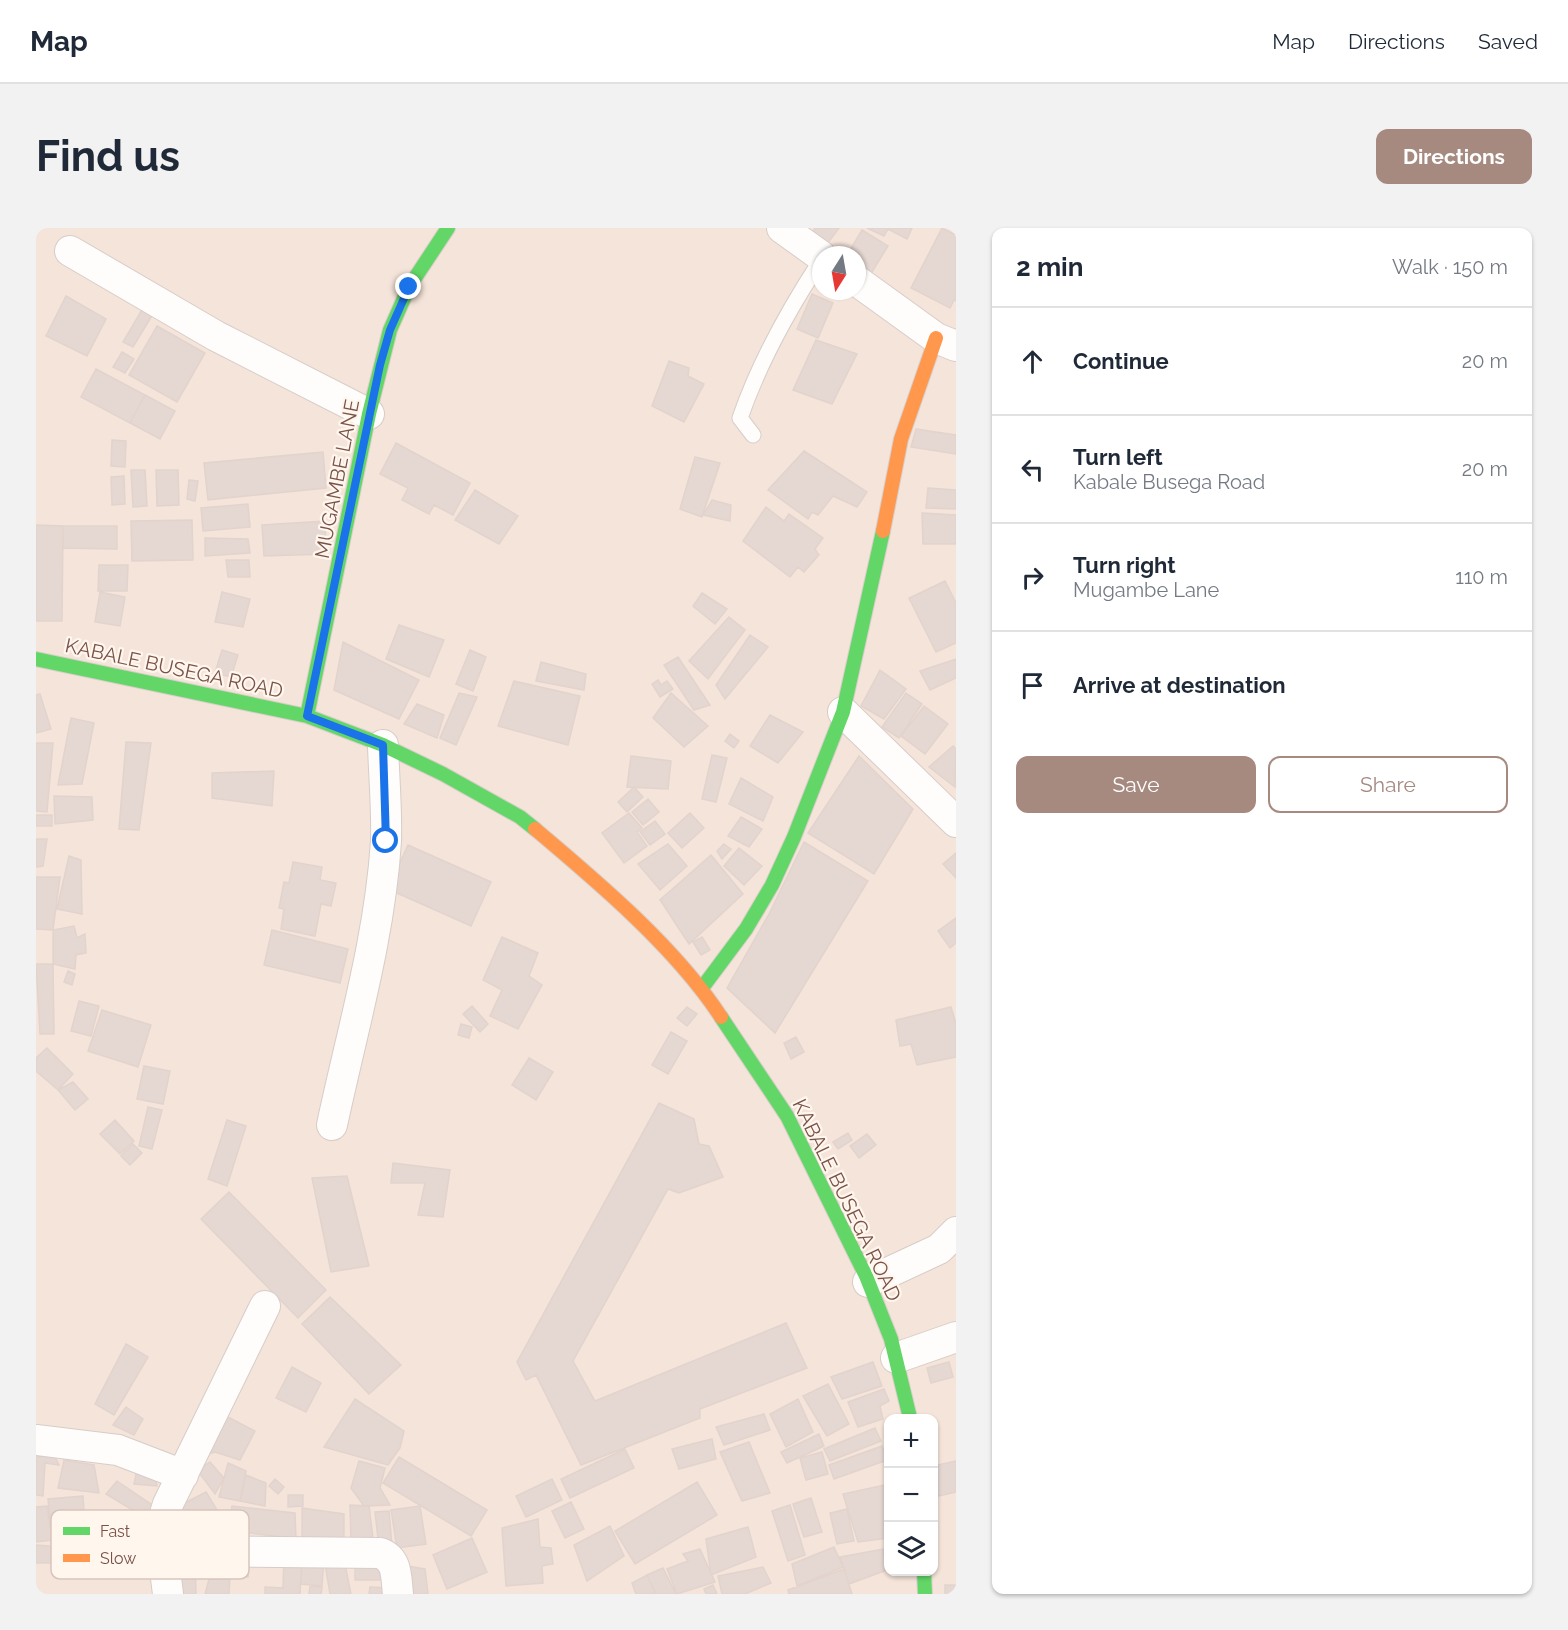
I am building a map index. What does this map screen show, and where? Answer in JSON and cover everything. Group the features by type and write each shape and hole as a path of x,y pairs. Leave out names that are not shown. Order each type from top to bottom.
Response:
{"street":[{"name":"MUGAMBE LANE","path":"307,716 353,501 369,414 390,330 409,287 448,228"},
{"path":"782,228 812,251"},
{"path":"70,251 216,336 369,414"},
{"path":"702,988 746,929 772,885 794,837 843,712 901,440 946,342 866,287"},
{"name":"KABALE BUSEGA ROAD","path":"36,659 307,716 383,745 443,774 520,817 596,880 702,988 787,1116 868,1282 891,1339 909,1414"},
{"path":"843,712 956,822"},
{"path":"332,1125 367,978 378,902 386,841 383,745"},
{"path":"868,1282 939,1249 956,1232"},
{"path":"166,1510 265,1306"},
{"path":"896,1358 956,1337"},
{"path":"36,1440 118,1450 183,1475"},
{"path":"249,1552 380,1553 392,1559 398,1594"},
{"path":"924,1576 925,1594"},
{"path":"166,1579 168,1594"}],"lane":[{"path":"753,435 740,418 774,343 812,274"}],"shaded area":[{"path":"36,228 956,228 956,1594 36,1594"}],"building":[{"path":"815,228 839,228 828,243 813,232"},
{"path":"867,228 912,228 907,239 888,229 884,236"},
{"path":"942,228 956,235 956,301 954,300 950,308 911,288"},
{"path":"862,230 888,246 872,272 866,268 866,246 852,246"},
{"path":"812,294 812,300 826,300 833,303 818,338 797,329"},
{"path":"66,296 106,319 87,356 46,336"},
{"path":"146,303 156,309 133,347 123,342"},
{"path":"157,326 205,353 177,402 129,375"},
{"path":"816,340 857,354 832,404 793,390"},
{"path":"122,352 134,359 125,373 113,367"},
{"path":"669,361 689,368 688,376 704,384 684,422 652,406"},
{"path":"96,369 145,395 130,423 81,397"},
{"path":"145,395 175,411 160,439 130,423"},
{"path":"916,429 956,435 956,454 911,447"},
{"path":"112,440 126,441 125,467 111,466"},
{"path":"396,443 470,483 453,515 434,505 429,514 402,500 408,488 380,474"},
{"path":"804,451 867,492 857,507 833,496 818,515 812,512 808,519 768,490"},
{"path":"323,452 326,488 208,500 204,463"},
{"path":"695,457 720,463 702,517 680,509"},
{"path":"131,470 145,470 147,506 133,507"},
{"path":"156,470 178,470 179,505 157,506"},
{"path":"124,476 125,504 112,505 111,477"},
{"path":"189,480 198,481 195,501 187,499"},
{"path":"928,488 956,490 956,509 926,508"},
{"path":"475,490 518,516 499,544 455,520"},
{"path":"712,500 731,505 730,521 703,515"},
{"path":"248,504 250,527 203,531 201,508"},
{"path":"766,507 784,521 789,514 823,538 815,549 819,555 804,572 798,567 790,577 743,541"},
{"path":"922,513 956,515 956,544 923,544"},
{"path":"192,520 193,560 132,561 131,521"},
{"path":"325,521 326,554 264,556 262,525"},
{"path":"36,525 63,526 62,621 36,621"},
{"path":"63,526 117,526 117,549 63,548"},
{"path":"205,538 248,539 250,553 205,556"},
{"path":"226,560 249,560 250,577 228,577"},
{"path":"99,565 128,565 127,591 98,591"},
{"path":"945,581 956,603 956,643 936,652 909,598"},
{"path":"100,592 125,597 120,626 95,622"},
{"path":"222,592 250,599 243,627 215,622"},
{"path":"702,593 727,609 715,624 693,606"},
{"path":"729,617 745,630 708,679 689,661"},
{"path":"399,625 444,640 429,677 386,659"},
{"path":"750,635 768,647 725,699 716,685"},
{"path":"343,642 419,680 399,719 334,690"},
{"path":"222,650 238,655 231,677 215,673"},
{"path":"470,650 486,657 473,691 456,684"},
{"path":"678,657 710,705 694,710 664,665"},
{"path":"956,659 956,678 930,690 920,671"},
{"path":"541,662 586,674 584,690 536,681"},
{"path":"880,670 906,689 884,719 861,706"},
{"path":"658,680 661,685 667,681 673,689 660,697 652,684"},
{"path":"514,681 580,696 568,745 498,726"},
{"path":"459,693 477,697 456,745 440,738"},
{"path":"671,693 708,726 684,747 653,718"},
{"path":"906,693 922,704 899,738 882,727"},
{"path":"40,694 51,729 36,733 36,695"},
{"path":"417,704 444,715 437,738 404,724"},
{"path":"924,706 948,724 925,754 901,736"},
{"path":"770,715 803,732 778,763 750,746"},
{"path":"71,718 94,723 82,784 58,785"},
{"path":"730,734 739,741 734,748 725,741"},
{"path":"126,742 151,743 139,830 119,829"},
{"path":"36,743 53,743 47,812 36,811"},
{"path":"953,746 956,749 955,787 929,767"},
{"path":"712,755 727,758 716,802 702,799"},
{"path":"631,756 671,761 668,789 627,787"},
{"path":"859,756 913,809 874,874 808,833"},
{"path":"274,771 272,806 212,798 212,773"},
{"path":"741,778 773,797 763,821 729,804"},
{"path":"634,787 643,797 627,812 618,802"},
{"path":"54,796 92,797 93,820 55,824"},
{"path":"648,799 659,812 643,825 632,812"},
{"path":"629,813 642,828 637,832 647,846 624,863 602,833"},
{"path":"690,813 704,828 682,848 668,833"},
{"path":"36,815 52,815 52,826 36,826"},
{"path":"741,817 762,829 749,847 728,836"},
{"path":"655,821 665,834 650,845 640,832"},
{"path":"36,839 47,839 43,866 36,867"},
{"path":"804,842 868,881 775,1033 727,988 769,914"},
{"path":"668,844 687,866 660,890 638,864"},
{"path":"724,844 731,849 722,859 717,851"},
{"path":"408,845 491,882 471,926 388,889"},
{"path":"739,848 762,866 744,885 724,866"},
{"path":"956,853 956,878 943,864"},
{"path":"711,855 743,894 689,944 660,900"},
{"path":"69,856 81,860 82,914 57,909"},
{"path":"293,862 322,867 320,880 336,883 331,906 321,904 315,936 281,929 284,909 279,908 284,882 289,883"},
{"path":"36,877 60,877 53,930 36,929"},
{"path":"956,918 956,943 950,948 938,931"},
{"path":"74,926 77,938 85,934 86,953 76,955 75,969 53,964 53,930"},
{"path":"272,930 348,949 340,983 264,965"},
{"path":"502,937 538,953 529,976 542,985 518,1029 490,1016 502,990 483,980"},
{"path":"702,937 710,950 701,955 693,942"},
{"path":"36,964 53,964 54,1034 40,1034"},
{"path":"68,971 75,974 72,985 64,982"},
{"path":"79,1001 99,1006 91,1036 71,1031"},
{"path":"472,1006 488,1024 480,1032 463,1014"},
{"path":"687,1007 697,1014 687,1026 677,1018"},
{"path":"951,1007 956,1024 956,1057 917,1065 911,1044 900,1046 896,1020"},
{"path":"102,1010 151,1025 138,1067 88,1051"},
{"path":"461,1024 472,1027 469,1038 458,1035"},
{"path":"671,1032 687,1041 668,1074 652,1065"},
{"path":"796,1037 804,1052 791,1059 784,1043"},
{"path":"47,1048 73,1074 58,1090 36,1071 36,1058"},
{"path":"529,1058 553,1072 536,1100 512,1085"},
{"path":"144,1066 170,1071 163,1104 137,1099"},
{"path":"73,1082 88,1099 75,1110 58,1090"},
{"path":"659,1103 694,1119 699,1144 709,1146 723,1177 679,1193 668,1189 573,1361 595,1401 786,1323 807,1368 700,1409 700,1418 581,1465 536,1375 526,1380 517,1362"},
{"path":"148,1107 162,1110 152,1149 139,1146"},
{"path":"115,1120 134,1141 120,1154 100,1134"},
{"path":"227,1120 246,1126 227,1186 208,1179"},
{"path":"848,1133 852,1140 838,1149 833,1142"},
{"path":"867,1134 876,1145 859,1158 850,1146"},
{"path":"133,1144 142,1153 130,1165 121,1156"},
{"path":"393,1163 450,1170 443,1217 418,1215 425,1183 391,1183"},
{"path":"347,1176 369,1266 331,1272 312,1178"},
{"path":"229,1192 326,1290 298,1318 201,1219"},
{"path":"330,1297 401,1365 369,1394 302,1324"},
{"path":"126,1344 148,1357 114,1415 95,1404"},
{"path":"873,1362 882,1386 842,1399 831,1377"},
{"path":"949,1362 953,1377 931,1383 927,1368"},
{"path":"292,1367 321,1383 306,1412 276,1398"},
{"path":"828,1384 849,1424 827,1436 803,1396"},
{"path":"884,1389 889,1401 880,1406 883,1419 858,1427 848,1402"},
{"path":"355,1399 404,1431 400,1448 388,1465 324,1447"},
{"path":"798,1399 813,1432 786,1447 770,1414"},
{"path":"126,1407 143,1419 134,1435 113,1425"},
{"path":"220,1413 255,1431 240,1460 215,1452 195,1458"},
{"path":"764,1414 770,1430 724,1445 716,1427"},
{"path":"875,1428 881,1441 830,1461 824,1449"},
{"path":"819,1434 824,1446 787,1463 781,1452"},
{"path":"712,1439 716,1459 679,1469 672,1449"},
{"path":"749,1442 770,1493 742,1501 720,1452"},
{"path":"882,1446 884,1452 884,1461 834,1479 829,1465"},
{"path":"625,1449 634,1468 570,1498 561,1479"},
{"path":"822,1452 828,1474 806,1480 800,1458"},
{"path":"54,1455 59,1465 45,1463 43,1496 36,1495 36,1457"},
{"path":"399,1457 487,1510 471,1536 383,1483"},
{"path":"64,1460 94,1465 99,1493 58,1488"},
{"path":"359,1461 385,1468 380,1488 390,1505 364,1506 351,1488"},
{"path":"956,1461 956,1492 938,1496 938,1465"},
{"path":"210,1462 224,1478 215,1494 197,1470"},
{"path":"228,1463 246,1471 240,1501 219,1497"},
{"path":"137,1469 154,1471 157,1486 134,1484"},
{"path":"246,1475 266,1483 265,1506 240,1501"},
{"path":"275,1479 284,1487 278,1494 269,1486"},
{"path":"552,1479 562,1500 526,1517 516,1496"},
{"path":"117,1481 160,1510 133,1510 106,1494"},
{"path":"697,1482 717,1515 635,1564 615,1531"},
{"path":"884,1485 884,1539 858,1542 843,1494"},
{"path":"206,1492 217,1510 173,1510"},
{"path":"288,1495 303,1495 303,1506 288,1507"},
{"path":"83,1496 84,1510 51,1510 51,1530 48,1499"},
{"path":"811,1498 822,1532 804,1537 793,1504"},
{"path":"571,1502 584,1529 565,1538 552,1511"},
{"path":"350,1505 369,1506 374,1546 351,1546"},
{"path":"790,1505 805,1555 788,1561 772,1511"},
{"path":"47,1506 51,1540 36,1542 36,1507"},
{"path":"232,1506 295,1513 296,1539 249,1533 249,1510 231,1510"},
{"path":"420,1506 426,1544 397,1548 391,1510"},
{"path":"302,1508 344,1514 344,1547 302,1538"},
{"path":"847,1509 854,1541 837,1544 830,1513"},
{"path":"389,1511 392,1546 379,1547 375,1512"},
{"path":"538,1519 540,1547 551,1548 553,1564 542,1566 543,1583 506,1586 502,1528"},
{"path":"610,1526 624,1556 587,1581 574,1545"},
{"path":"748,1527 756,1557 711,1575 706,1539"},
{"path":"472,1538 487,1572 447,1589 433,1555"},
{"path":"36,1545 51,1546 51,1563 36,1563"},
{"path":"834,1547 843,1567 797,1586 792,1564"},
{"path":"700,1549 715,1582 677,1594 667,1569 688,1561 683,1554"},
{"path":"883,1549 884,1571 849,1584 840,1557"},
{"path":"284,1555 302,1555 300,1594 265,1594 265,1587 283,1588"},
{"path":"302,1555 324,1558 322,1586 301,1584"},
{"path":"324,1558 344,1559 351,1594 330,1594"},
{"path":"355,1560 383,1560 383,1580 355,1580"},
{"path":"401,1565 425,1569 428,1594 402,1594"},
{"path":"763,1567 771,1583 745,1594 722,1594 718,1576"},
{"path":"663,1568 676,1594 656,1594 647,1575"},
{"path":"844,1569 852,1594 789,1594 788,1590"},
{"path":"647,1575 656,1594 636,1594 632,1583"},
{"path":"173,1579 196,1579 196,1594 173,1594"},
{"path":"209,1579 230,1579 229,1594 205,1594"},
{"path":"713,1585 717,1594 706,1594 704,1589"},
{"path":"945,1585 956,1585 956,1594 945,1594"},
{"path":"310,1586 322,1587 321,1594 309,1594"},
{"path":"370,1587 388,1588 388,1594 369,1594"}],"traffic: fast":[{"path":"307,716 369,414 390,330 409,287 448,228"},
{"path":"702,988 746,929 772,885 794,837 843,712 883,531"},
{"path":"36,659 307,716 383,745 443,774 520,817 535,829"},
{"path":"721,1017 787,1116 866,1276 891,1339 909,1414"},
{"path":"924,1576 925,1594"}],"traffic: slow":[{"path":"883,531 901,439 936,338"},
{"path":"535,829 610,894 659,941 703,991 721,1017"}],"route":[{"path":"386,841 383,745 307,716 380,365 390,330 409,287"}]}
